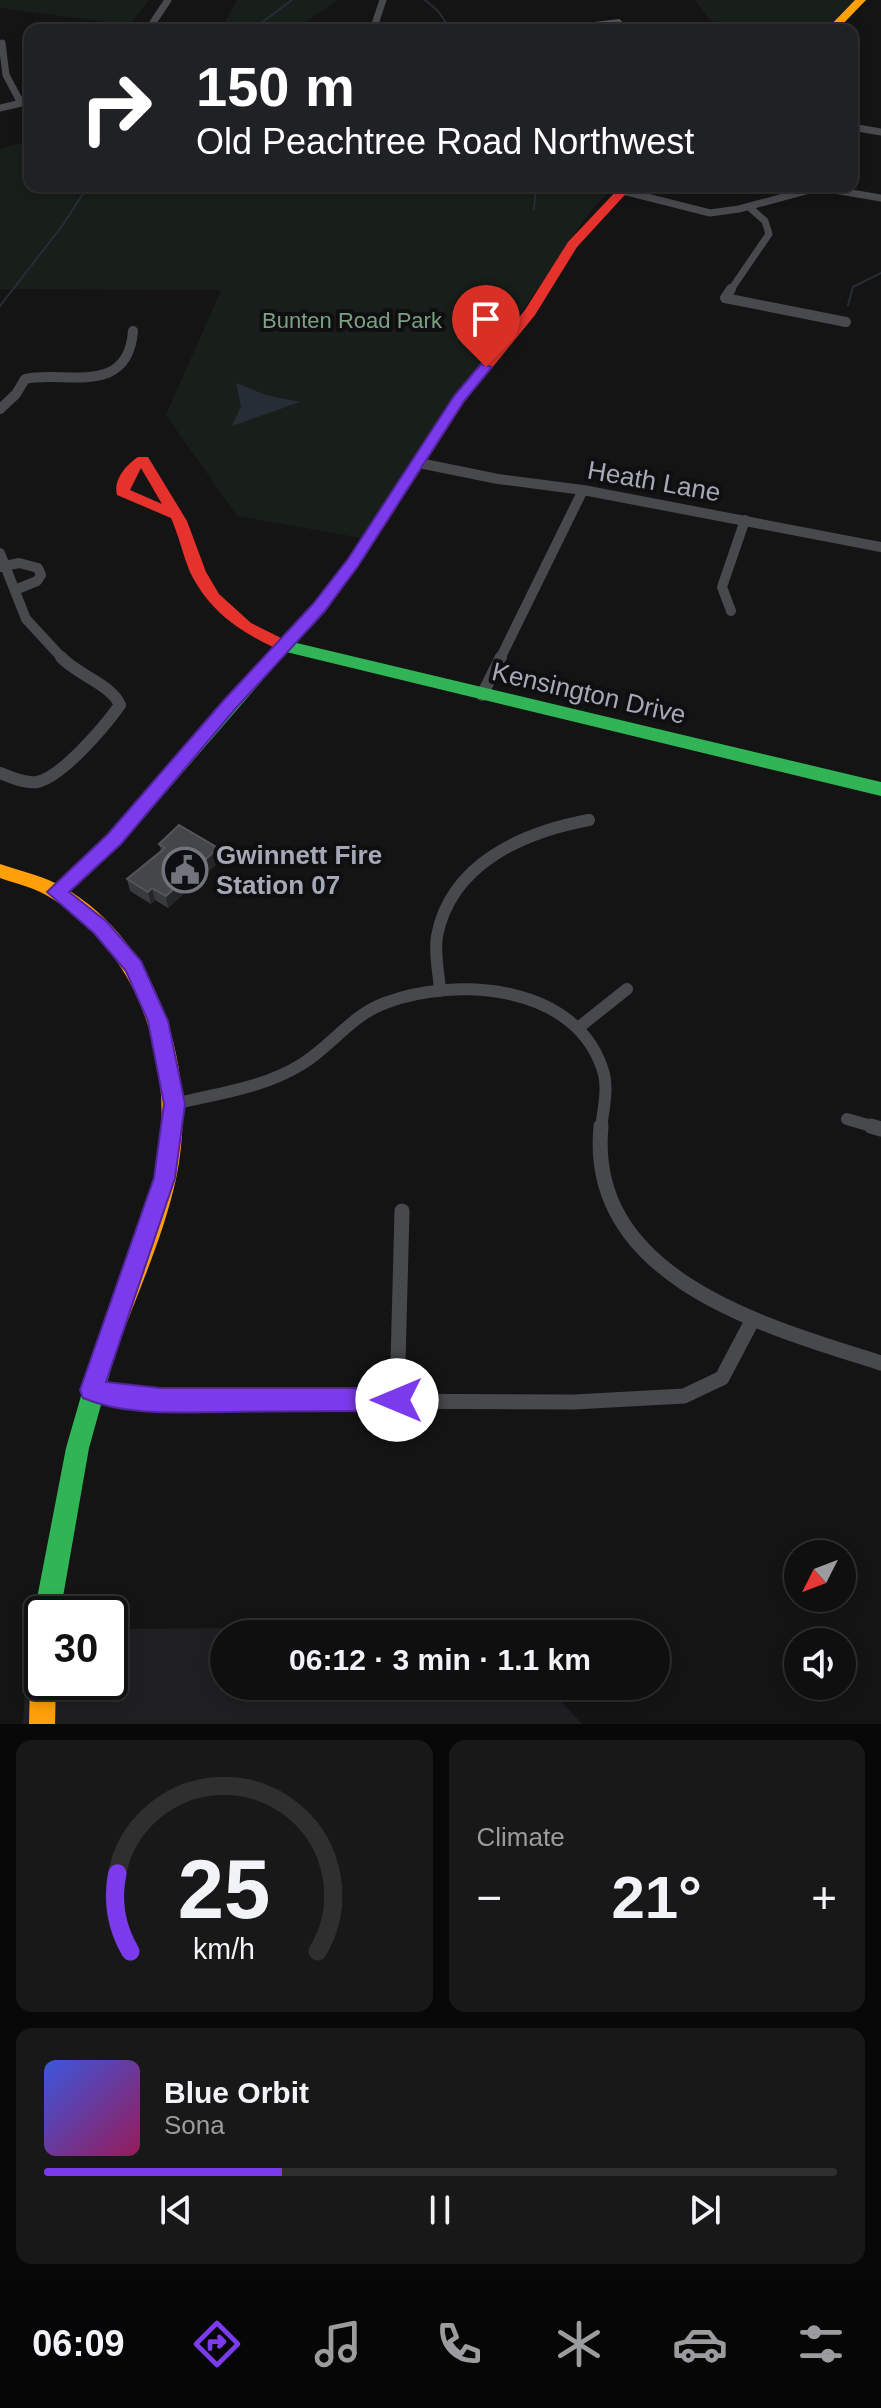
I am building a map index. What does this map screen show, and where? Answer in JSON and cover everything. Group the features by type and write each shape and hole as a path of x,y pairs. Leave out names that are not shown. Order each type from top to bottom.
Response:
{"street":[{"path":"152,24 168,0"},
{"path":"374,24 383,0"},
{"path":"837,24 861,0"},
{"path":"2,43 6,75 24,99"},
{"path":"0,108 24,102"},
{"path":"858,128 881,132"},
{"path":"57,892 115,839 230,704 285,646 353,563 459,399 530,312 572,245 621,192"},
{"path":"639,192 710,213 749,207 802,192"},
{"path":"846,192 881,198"},
{"path":"749,207 765,221 769,234 725,298 846,322"},
{"path":"0,409 25,379 38,375 73,380 112,371 126,359 134,346 133,331"},
{"name":"Heath Lane","path":"419,463 498,479 583,490 881,547"},
{"path":"482,695 583,490"},
{"name":"Kensington Drive","path":"176,515 199,575 217,603 232,620 253,634 285,646 482,695 881,789"},
{"path":"731,611 722,587 745,520"},
{"path":"0,553 26,619 72,669 116,696 120,705 59,770 41,782 28,782 0,773"},
{"path":"3,566 30,563 38,568 41,575 37,581 15,590"},
{"path":"440,991 437,939 446,908 464,878 490,858 561,824 589,820"},
{"path":"0,871 57,892 101,927 134,966 158,1021 175,1104 165,1178 92,1390 60,1529 50,1596"},
{"path":"578,1028 627,989"},
{"path":"175,1104 252,1086 300,1066 372,1009 440,991 493,991 527,996 556,1010 578,1028 596,1054 605,1078 600,1148 616,1213 664,1271 690,1289 752,1321 881,1363"},
{"path":"847,1119 881,1129"},
{"path":"397,1400 402,1211"},
{"path":"92,1390 112,1396 160,1400 574,1402 684,1396 722,1378 752,1321"},
{"path":"42,1724 43,1700"}],"shaded area":[{"path":"236,383 266,395 300,402 232,426 241,406"},
{"path":"210,1628 210,1700 560,1700 582,1724 23,1724 24,1700 128,1700 128,1629"}],"green space":[{"path":"0,0 149,0 130,24 0,8"},
{"path":"237,0 338,0 303,24 224,24"},
{"path":"695,0 868,0 831,24 721,24 710,20"},
{"name":"Bunten Road Park","path":"24,143 24,192 609,192 591,210 442,429 361,538 237,516 166,415 221,290 0,289 0,149"}],"building":[{"path":"619,20 623,24 586,24"},
{"name":"Gwinnett Fire Station 07","path":"179,825 218,848 166,896 152,888 148,892 127,879 165,848 159,844"}],"waterway":[{"path":"260,24 292,0"},
{"path":"425,0 447,24"},
{"path":"0,306 62,226 84,192"},
{"path":"534,209 535,192"},
{"path":"848,305 853,287 881,273"}],"traffic: fast":[{"path":"284,646 881,789"},
{"path":"57,892 115,839 273,657"},
{"path":"50,1596 78,1448 105,1351"}],"traffic: slow":[{"path":"837,24 861,0"},
{"path":"0,871 57,892 90,915 118,945 140,979 156,1018 167,1058 172,1099 172,1140 165,1179 145,1244 105,1351"},
{"path":"42,1724 43,1700"}],"traffic: jam":[{"path":"273,657 319,608 353,563 459,399 530,312 572,245 621,192"},
{"path":"176,515 122,492 129,474 143,460 180,521 198,572 213,598 245,627 284,646"}],"place":[{"name":"Gwinnett Fire Station 07","path":"185,870"}],"route":[{"path":"397,1400 160,1400 112,1396 92,1390 165,1178 175,1104 158,1021 152,1001 134,966 101,927 57,892 115,839 230,704 319,608 353,563 459,399 486,367"}]}
